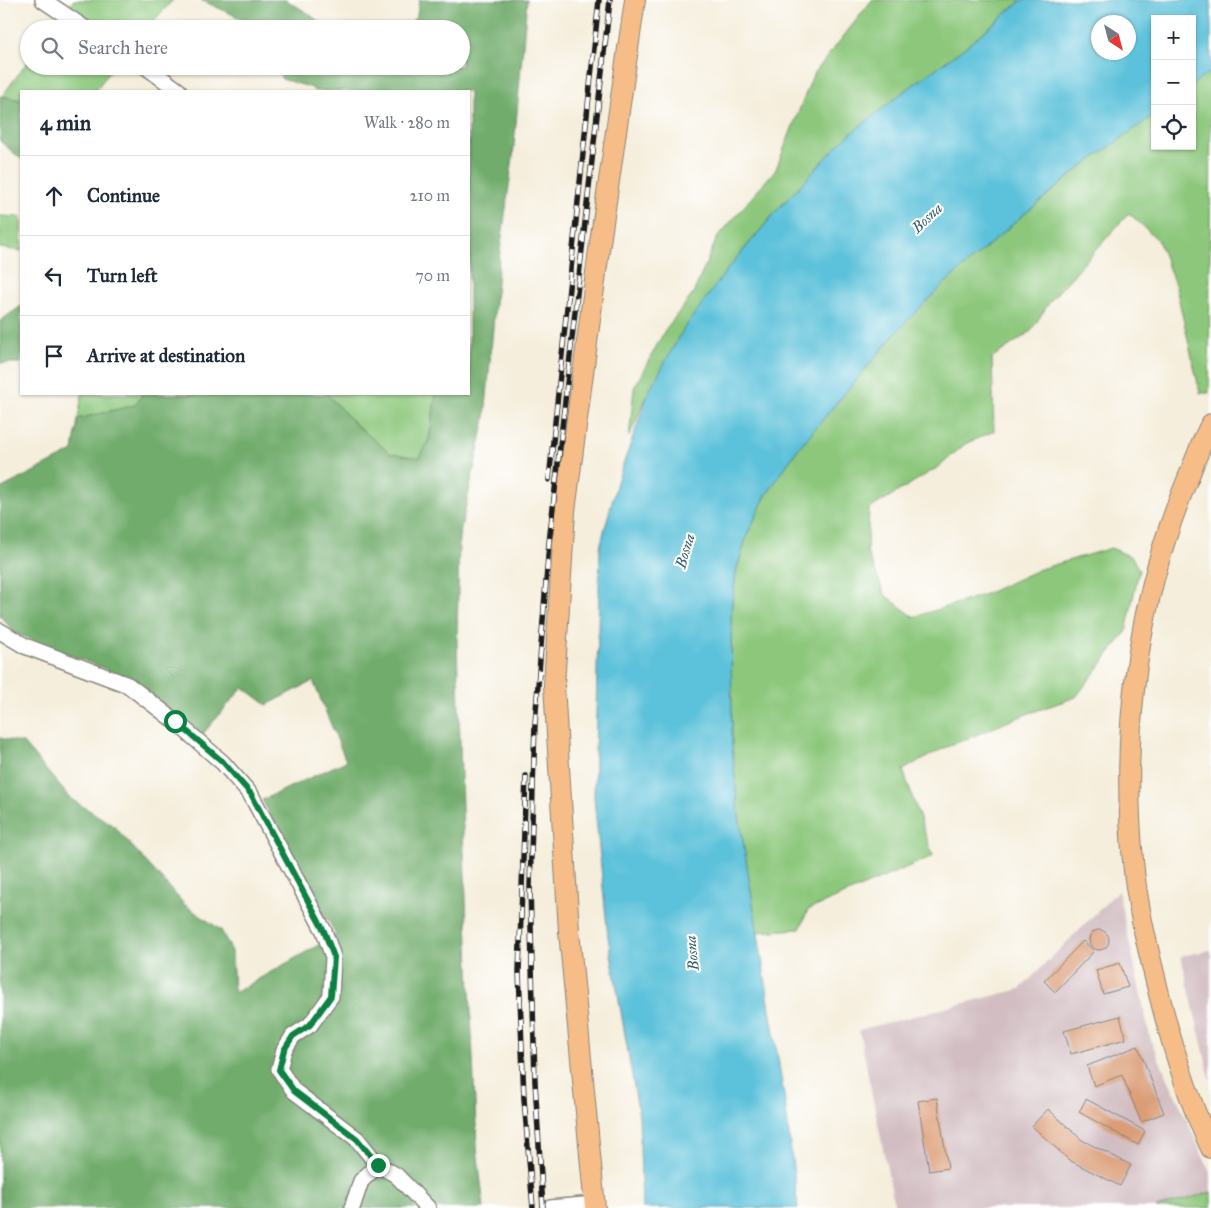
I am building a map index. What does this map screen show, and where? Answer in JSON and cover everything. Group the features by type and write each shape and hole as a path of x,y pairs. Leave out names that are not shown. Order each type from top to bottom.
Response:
{"main road":[{"path":"594,1206 569,932 554,685 565,511 599,250 636,0"},
{"path":"1211,424 1178,502 1157,565 1141,636 1132,716 1128,775 1133,862 1147,945 1168,1027 1192,1105 1211,1148"}],"street":[{"path":"43,0 73,20"},
{"path":"157,75 178,90"},
{"path":"0,631 25,646 128,686 175,721 223,762 251,794 324,931 334,957 331,996 310,1025 293,1036 284,1050 279,1070 294,1091 357,1139 378,1165 396,1175 428,1208"},
{"path":"352,1208 361,1181 378,1165"},
{"path":"550,1208 594,1206"}],"shaded area":[{"path":"1118,891 1151,1041 1211,1174 1211,1192 1156,1208 895,1208 859,1030 1020,989"},
{"path":"1211,950 1211,1082 1181,956"}],"green space":[{"path":"74,0 173,0 154,20 60,20"},
{"path":"201,0 286,0 317,20 241,20"},
{"path":"419,0 527,0 513,157 499,259 485,419 459,537 457,642 462,808 477,1148 484,1208 0,1208 0,738 23,743 71,799 113,825 185,905 221,930 232,951 234,993 336,935 262,800 346,761 313,681 267,705 243,687 202,735 128,678 15,633 0,616 0,489 73,451 78,419 135,405 142,395 328,395 355,424 390,453 419,458 429,440 436,395 470,395 470,90 313,90 282,79 280,75 470,75 470,20 413,20 417,15"},
{"path":"872,0 1022,0 963,49 902,93 843,140 779,208 726,271 650,389 629,437 634,388 665,330 693,294 717,238 776,169 813,75"},
{"path":"1211,71 1209,393 1200,393 1176,287 1158,240 1129,213 1051,300 1030,332 992,358 994,431 965,444 940,466 869,509 867,552 885,595 914,617 983,595 1040,569 1111,548 1132,557 1139,570 1126,632 1076,697 1024,715 942,749 903,770 933,856 808,910 800,929 757,932 738,810 732,745 731,611 736,572 747,535 766,495 797,450 899,329 945,283 1080,168 1151,117 1151,150 1196,150 1196,82"},
{"path":"20,72 20,75 107,75 96,90 20,90 20,100 2,96"},
{"path":"0,96 20,100 20,158 0,141"},
{"path":"0,216 20,217 20,251 0,248"},
{"path":"20,307 20,363 0,363 0,321"},
{"path":"82,395 142,395 135,405 78,419"},
{"path":"328,395 436,395 429,440 419,458 390,453 355,424"},
{"path":"1211,1192 1211,1208 1156,1208"}],"water":[{"name":"Bosna","path":"1022,0 1211,0 1211,71 1196,82 1196,15 1151,15 1151,117 1080,168 1021,217 945,283 899,329 797,450 766,495 747,535 736,572 731,611 732,745 738,810 785,1102 798,1208 642,1208 639,1116 608,937 594,798 600,547 617,482 650,389 683,330 726,271 779,208 843,140 902,93 963,49"}],"building":[{"path":"1099,930 1106,933 1109,940 1106,947 1099,950 1092,947 1089,940 1092,933"},
{"path":"1083,941 1094,951 1055,992 1044,981"},
{"path":"1120,963 1128,987 1103,994 1096,970"},
{"path":"1120,1016 1126,1039 1071,1054 1064,1031"},
{"path":"1138,1046 1164,1113 1141,1122 1122,1075 1094,1086 1087,1066"},
{"path":"937,1098 948,1168 929,1171 918,1101"},
{"path":"1086,1099 1145,1131 1138,1145 1079,1112"},
{"path":"1048,1109 1082,1140 1131,1165 1120,1186 1069,1160 1032,1126"}],"railway":[{"path":"549,480 599,0"},
{"path":"543,1208 535,1082 530,887 535,724 549,543 610,0"},
{"path":"526,776 519,971 524,1099 533,1208"}],"route":[{"path":"175,721 223,762 251,794 324,931 334,957 331,996 310,1025 293,1036 284,1050 279,1070 294,1091 357,1139 378,1165"}]}
